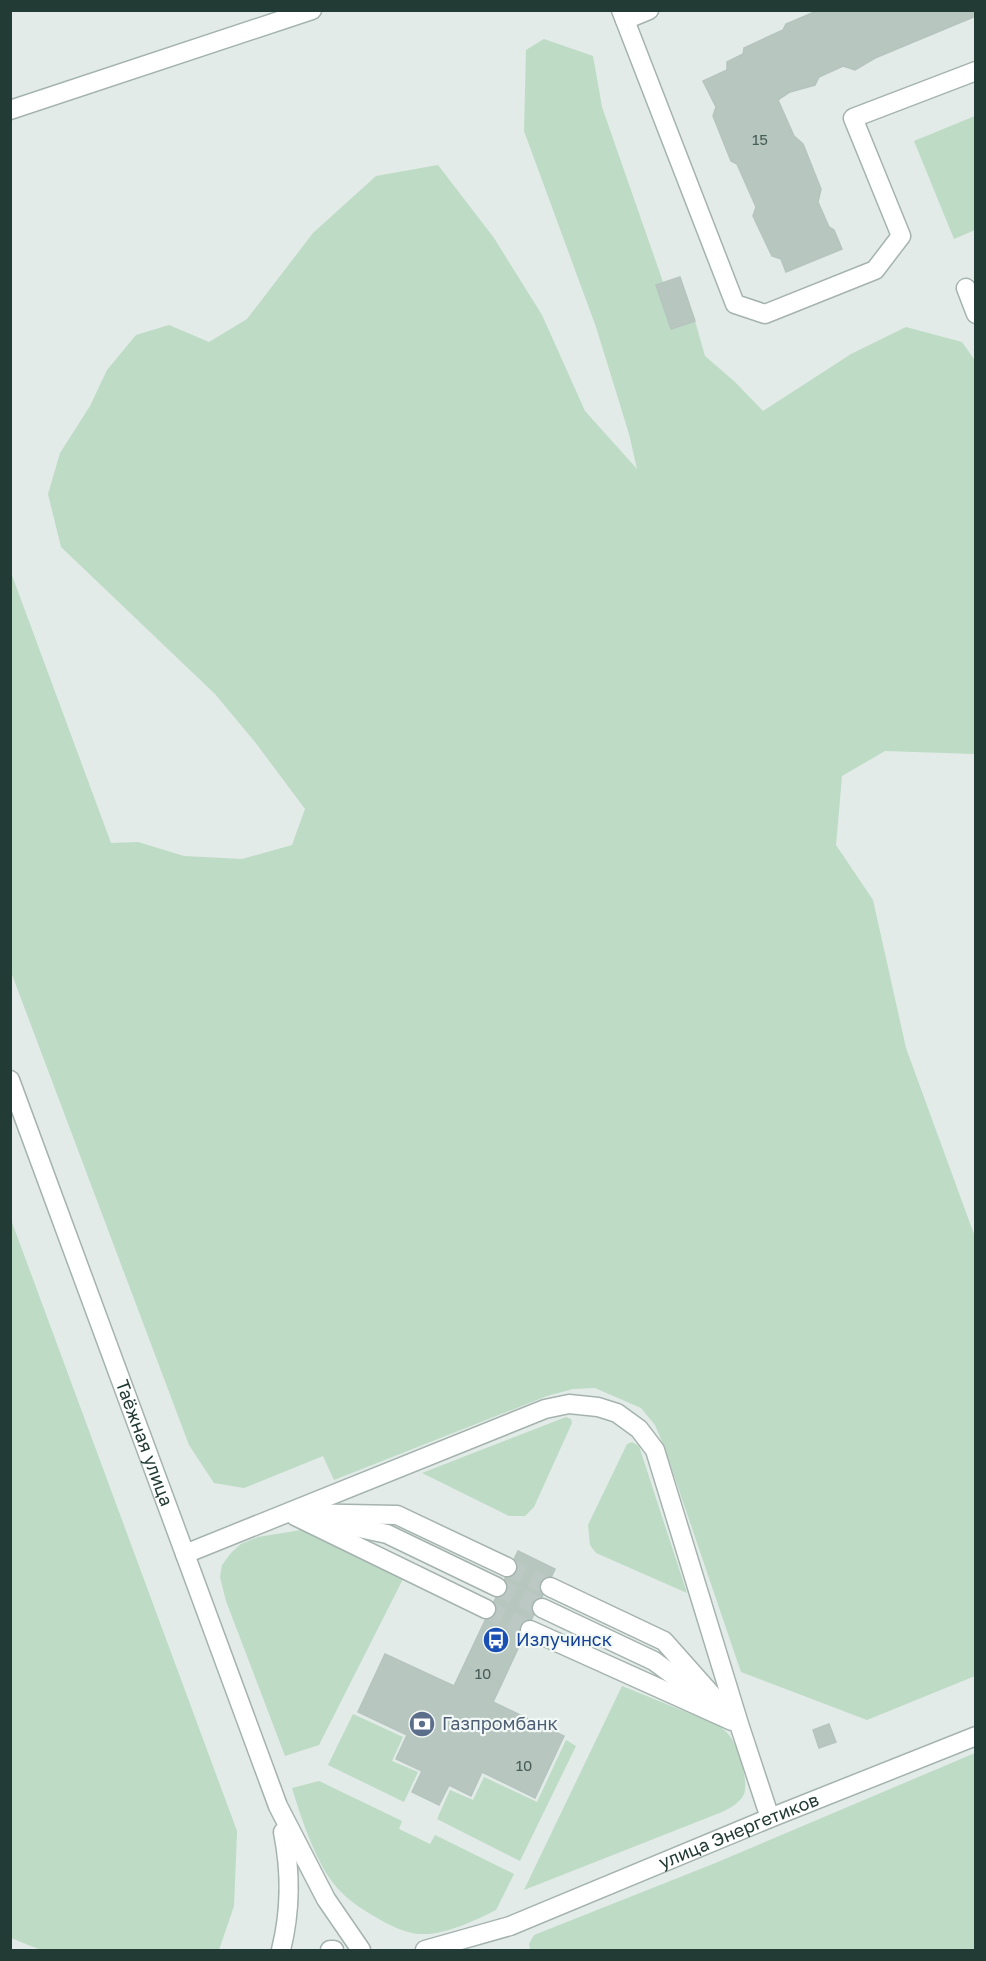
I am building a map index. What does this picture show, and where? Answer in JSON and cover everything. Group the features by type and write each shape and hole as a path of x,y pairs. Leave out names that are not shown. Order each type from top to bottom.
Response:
{"street":[{"path":"10,110 312,10"},
{"path":"649,10 623,15 735,304 765,314 875,270 901,236 853,118 975,71"},
{"path":"966,288 975,314"},
{"name":"Таёжная улица","path":"10,1080 278,1806"},
{"path":"185,1554 545,1409 569,1404 598,1407 617,1413 639,1429 655,1450 770,1818"},
{"path":"288,1513 397,1515 507,1567"},
{"path":"288,1513 387,1534 497,1587"},
{"path":"288,1513 486,1609"},
{"path":"550,1587 664,1641 739,1724"},
{"path":"542,1608 654,1661 739,1724"},
{"path":"530,1630 739,1724"},
{"name":"улица Энергетиков","path":"504,1928 975,1736"},
{"path":"278,1806 288,1857 290,1881 290,1901 281,1950"},
{"path":"278,1806 326,1899 361,1950"},
{"path":"425,1950 504,1928"},
{"path":"478,1950 504,1928"}],"green space":[{"path":"544,39 593,56 602,107 663,282 656,285 671,329 695,321 705,356 763,411 851,354 906,327 962,342 976,362 975,754 885,751 842,776 836,845 873,900 906,1048 975,1237 975,1676 867,1720 741,1672 655,1425 641,1408 595,1388 573,1389 547,1396 334,1480 323,1456 244,1488 214,1483 189,1445 11,972 10,570 111,843 138,842 184,856 242,859 292,845 305,809 255,742 215,694 61,547 48,494 60,453 90,406 107,370 136,335 169,325 209,342 247,319 313,233 376,176 438,165 494,238 542,315 585,411 637,469 629,434 596,327 524,131 526,50"},
{"path":"975,116 975,230 954,239 914,141"},
{"path":"10,1217 237,1831 234,1906 219,1950 41,1950 11,1938"},
{"path":"566,1417 571,1419 572,1423 534,1507 525,1516 509,1516 422,1473"},
{"path":"632,1442 639,1446 687,1593 596,1553 590,1545 588,1525 627,1444"},
{"path":"301,1530 404,1577 319,1745 285,1756 226,1601 220,1577 222,1565 241,1544 258,1537"},
{"path":"622,1686 718,1725 724,1730 736,1747 742,1764 745,1781 744,1794 737,1803 722,1812 524,1890"},
{"path":"353,1714 403,1737 392,1761 418,1772 404,1802 328,1765"},
{"path":"566,1740 576,1746 520,1861 437,1819 450,1790 473,1800 484,1777 537,1802"},
{"path":"975,1753 975,1950 530,1950 529,1944 534,1935 713,1864"},
{"path":"319,1781 402,1821 399,1829 430,1844 435,1835 514,1874 496,1910 450,1929 422,1934 394,1927 354,1903 332,1882 325,1870 311,1843 292,1788"}],"building":[{"path":"819,10 976,10 976,16 875,58 855,70 843,66 819,77 815,85 790,92 778,100 794,136 803,144 821,189 818,202 842,249 786,272 781,259 772,256 753,216 756,207 737,164 731,161 713,116 716,107 703,81 727,70 727,62 743,54 744,48 783,30 786,24"},
{"path":"680,277 695,321 671,329 656,285"},
{"path":"518,1551 555,1569 502,1683 464,1665"},
{"path":"385,1654 454,1686 464,1665 502,1683 493,1702 564,1736 535,1798 482,1772 471,1796 449,1785 439,1805 412,1792 422,1771 396,1759 407,1735 358,1712"},
{"path":"829,1724 836,1742 819,1748 813,1730"}],"tunnel":[{"path":"507,1567 550,1587"},
{"path":"497,1587 542,1608"},
{"path":"486,1609 530,1630"}],"place":[{"name":"Излучинск","path":"496,1640"},
{"name":"Газпромбанк","path":"422,1724"}]}
